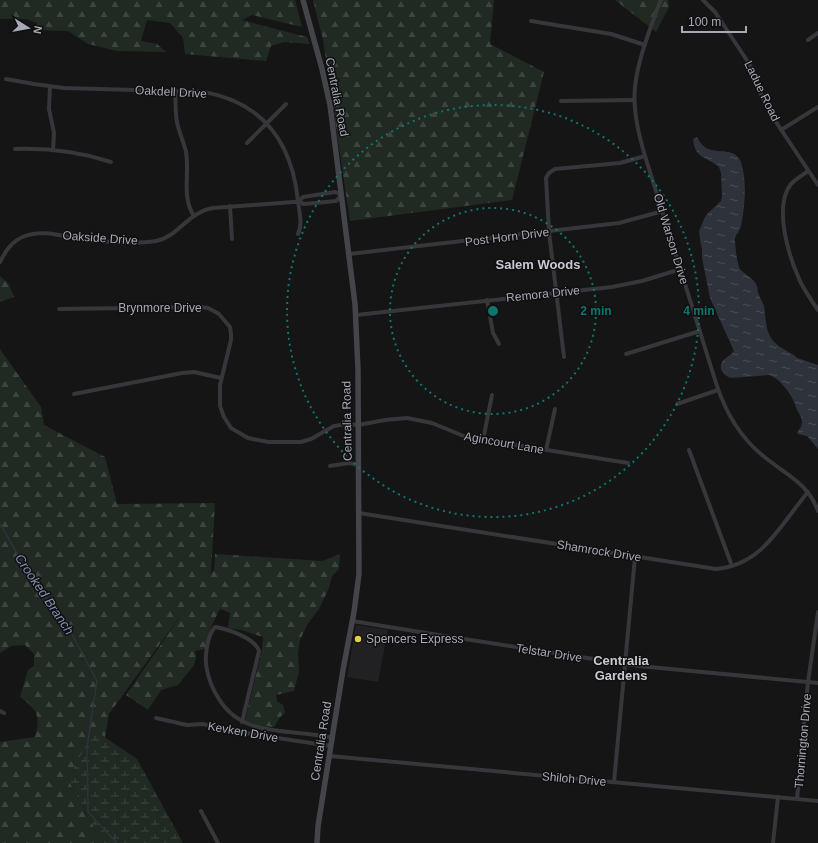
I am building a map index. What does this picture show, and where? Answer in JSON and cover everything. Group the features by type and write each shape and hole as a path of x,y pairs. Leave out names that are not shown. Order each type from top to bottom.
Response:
{"main road":[{"name":"Centralia Road","path":"303,0 327,94 342,195 356,315 359,465 359,574 318,826 317,843"}],"street":[{"name":"Old Warson Drive","path":"661,0 636,74 634,100 637,124 645,156 718,390 727,412 744,438 766,459 799,482 808,492"},
{"name":"Ladue Road","path":"703,0 715,12 750,65 766,106 818,185"},
{"path":"531,21 611,34 645,45"},
{"path":"808,40 818,33"},
{"name":"Oakdell Drive","path":"6,78 50,87 204,92 224,97 246,108 266,123 281,142 289,159 298,202 300,224 298,234"},
{"path":"50,87 49,109 54,133 53,150"},
{"path":"176,91 177,122 184,142 187,161 186,194 189,207 194,216"},
{"path":"561,101 634,100"},
{"path":"247,142 286,104"},
{"path":"781,130 818,107"},
{"path":"14,150 53,150 85,154 112,162"},
{"path":"564,357 549,232 545,181 547,175 555,169 620,163 645,156"},
{"path":"808,170 792,184 789,189 784,202 784,226 788,247 796,271 804,290 818,310"},
{"name":"Oakside Drive","path":"0,262 10,245 31,234 44,233 103,241 142,242 157,240 172,234 194,216 213,208 336,201 342,195 335,192 303,197 298,202"},
{"path":"230,206 232,239"},
{"name":"Post Horn Drive","path":"349,254 619,224 663,211"},
{"name":"Remora Drive","path":"356,315 627,284 681,268"},
{"path":"488,300 492,333 499,344"},
{"name":"Brynmore Drive","path":"59,308 202,307 215,311 227,322 231,334 221,378 219,395 220,406 224,417 231,428 248,438 268,442 301,442 311,439 334,426 346,424 358,425"},
{"path":"626,354 700,331"},
{"path":"74,394 182,373 194,372 221,378"},
{"path":"677,404 718,390"},
{"path":"483,440 492,394"},
{"path":"546,450 555,409"},
{"name":"Agincourt Lane","path":"358,425 397,418 415,419 432,423 462,436 628,463"},
{"path":"689,450 732,566"},
{"path":"330,466 349,463 359,465"},
{"path":"808,492 818,511"},
{"name":"Shamrock Drive","path":"359,513 716,569 732,566 747,560 760,551 808,492"},
{"path":"614,782 635,557"},
{"name":"Thornington Drive","path":"797,799 808,682 818,612"},
{"name":"Telstar Drive","path":"352,621 669,670 818,683"},
{"path":"242,722 259,651 254,642 232,632 216,627 212,631 206,652 206,667 214,691 230,713 242,722 261,728 311,733 333,738"},
{"name":"Kevken Drive","path":"156,718 187,725 203,724 238,732 332,746"},
{"name":"Shiloh Drive","path":"330,756 818,801"},
{"path":"773,843 778,798"},
{"path":"200,811 218,843"}],"shaded area":[{"path":"356,625 388,630 378,682 347,677"}],"green space":[{"path":"0,0 295,0 302,27 252,15 242,20 307,37 310,44 284,42 271,46 266,61 185,54 183,38 170,23 147,20 141,41 157,44 166,52 117,51 88,44 68,31 35,30 37,23 26,19 0,19"},
{"path":"313,0 494,0 490,44 544,72 512,200 350,221 323,40"},
{"path":"615,0 668,0 669,7 656,32"},
{"path":"0,276 9,284 14,297 0,302"},
{"path":"0,349 41,407 44,425 105,457 117,504 215,503 211,573 214,570 215,554 322,561 340,554 339,569 332,576 329,588 319,609 307,625 300,640 298,653 299,671 294,691 276,695 277,701 283,705 285,713 280,717 274,727 256,725 245,720 262,650 263,637 241,630 228,628 230,613 220,609 212,625 205,649 195,651 196,658 194,665 178,685 161,690 148,710 126,695 186,608 109,714 105,737 94,731 68,779 104,843 0,843 0,742 35,737 38,723 34,710 20,697 28,670 34,666 34,654 25,645 11,646 0,653"},
{"path":"94,730 137,759 183,843 104,843 68,779"}],"water":[{"path":"697,137 708,149 732,153 737,156 741,162 745,194 741,226 735,239 738,263 740,269 754,281 757,286 758,293 764,306 769,334 774,342 797,358 818,365 818,449 807,436 797,433 802,425 801,417 790,394 777,379 769,375 731,378 725,375 721,369 723,360 734,351 710,298 702,258 699,231 705,217 721,201 721,173 719,167 699,154 696,150 693,139"}],"waterway":[{"name":"Crooked Branch","path":"0,524 33,581 66,623 97,681 87,747 88,812 117,843"}],"place":[{"name":"Spencers Express","path":"358,639"}],"district":[{"name":"Salem Woods","path":"538,264"},
{"name":"Centralia Gardens","path":"621,668"}]}
